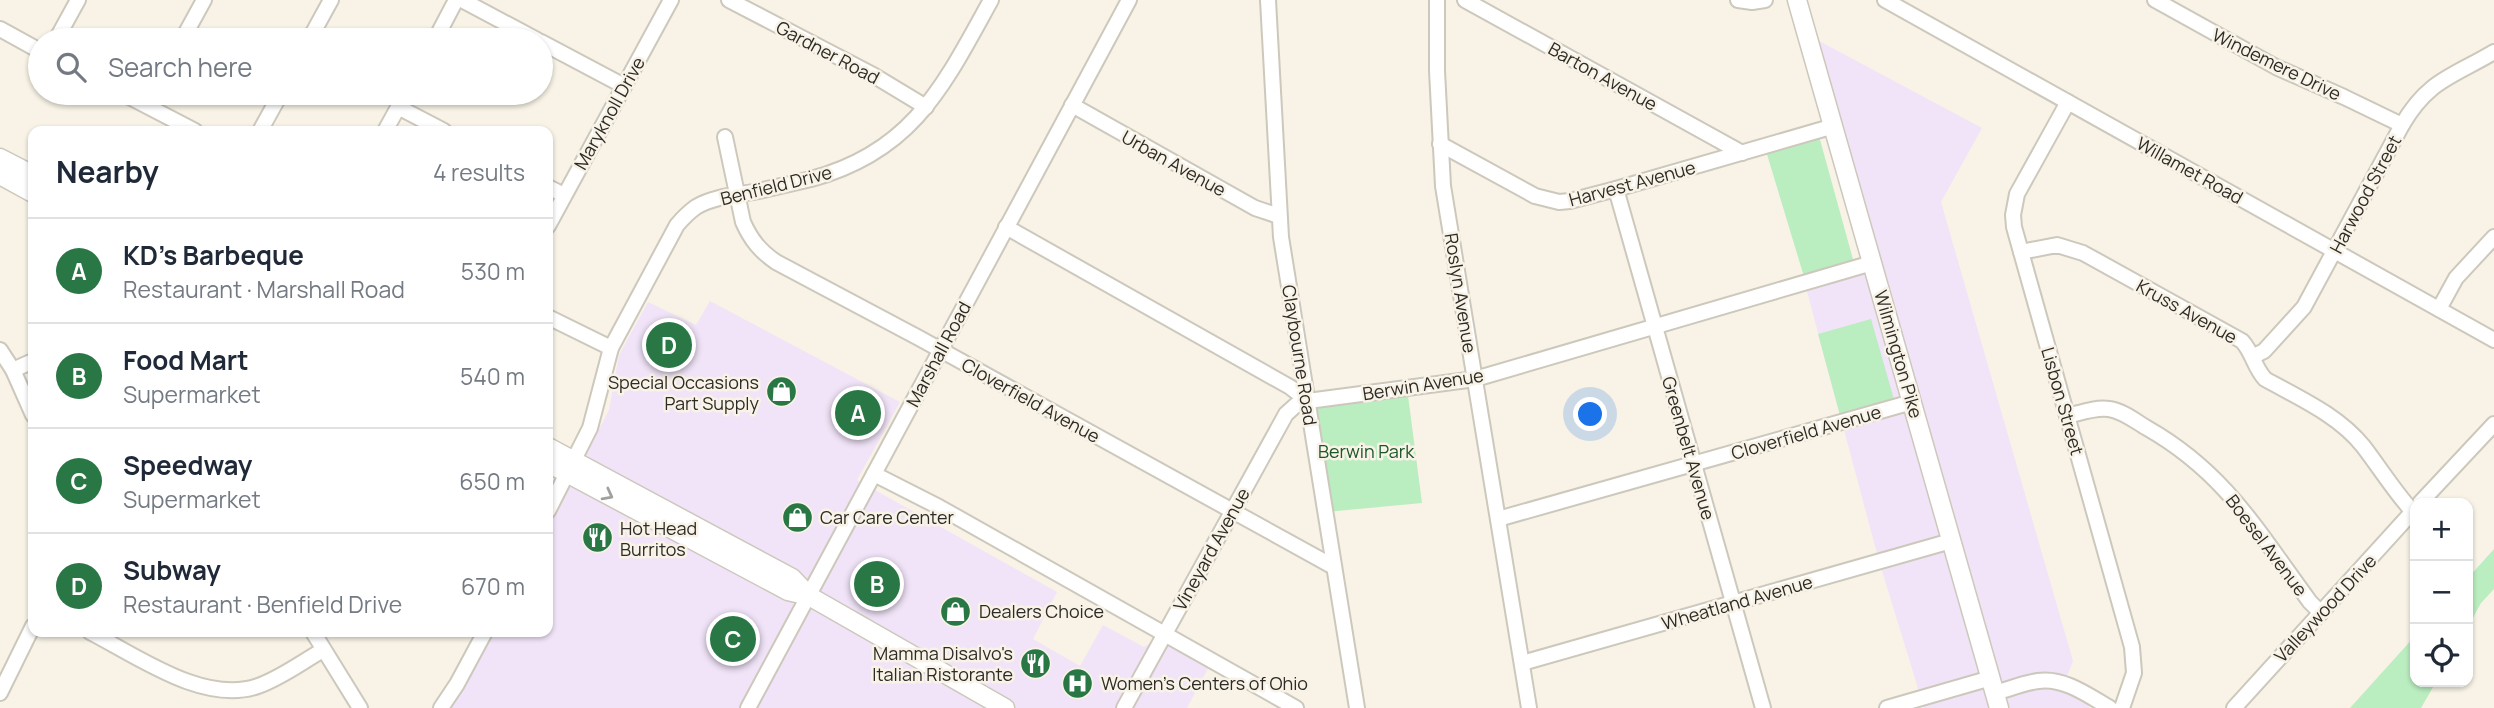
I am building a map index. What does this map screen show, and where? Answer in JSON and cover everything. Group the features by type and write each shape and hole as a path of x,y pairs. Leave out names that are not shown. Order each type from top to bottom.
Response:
{"main road":[{"name":"Wilmington Pike","path":"1797,0 1995,693"},
{"path":"0,158 28,172"},
{"path":"0,176 28,190"},
{"path":"553,452 571,468 788,591 809,596 1005,708"},
{"path":"553,464 571,468"}],"street":[{"path":"63,28 78,0"},
{"path":"189,28 204,0"},
{"path":"316,28 331,0"},
{"path":"441,28 456,0"},
{"path":"462,0 515,28"},
{"name":"Maryknoll Drive","path":"553,216 671,0"},
{"name":"Gardner Road","path":"729,0 873,75 926,107"},
{"name":"Benfield Drive","path":"553,502 594,417 611,348 677,225 705,202 813,178 859,161 901,133 926,107 950,75 991,0"},
{"name":"Marshall Road","path":"748,708 1129,0"},
{"name":"Claybourne Road","path":"1268,0 1279,215 1357,708"},
{"name":"Roslyn Avenue","path":"1437,0 1437,71 1443,186 1529,708"},
{"name":"Barton Avenue","path":"1465,0 1742,153"},
{"path":"1738,0 1765,0"},
{"name":"Willamet Road","path":"1885,0 2494,340"},
{"name":"Windemere Drive","path":"2155,0 2276,67 2402,125"},
{"path":"0,29 28,44"},
{"path":"553,48 624,86"},
{"name":"Harwood Street","path":"2254,356 2264,351 2296,317 2410,110 2441,80 2494,52"},
{"name":"Lisbon Street","path":"2068,102 2017,194 2013,215 2132,647 2134,673 2122,708"},
{"path":"158,105 188,126"},
{"path":"263,126 274,105"},
{"name":"Urban Avenue","path":"1072,105 1255,208 1279,215"},
{"path":"388,126 398,107 434,126"},
{"name":"Harvest Avenue","path":"1440,144 1535,196 1546,200 1570,201 1834,126"},
{"name":"Cloverfield Avenue","path":"724,138 748,233 761,252 1334,568"},
{"name":"Greenbelt Avenue","path":"1616,188 1762,708"},
{"path":"553,190 564,195"},
{"path":"1006,228 1290,387 1308,401"},
{"path":"2439,309 2456,278 2494,237"},
{"name":"Kruss Avenue","path":"2021,251 2057,245 2083,253 2242,341 2254,356 2265,379 2321,410 2347,430 2410,501"},
{"name":"Berwin Avenue","path":"1308,401 1475,379 1872,263"},
{"path":"553,319 611,348"},
{"path":"0,350 13,369 28,404"},
{"path":"13,369 28,363"},
{"name":"Vineyard Avenue","path":"1124,708 1286,414 1296,405 1308,401"},
{"name":"Cloverfield Avenue","path":"1498,519 1912,402"},
{"name":"Boesel Avenue","path":"2067,416 2100,409 2118,412 2165,439 2192,459 2238,502 2310,602 2321,612"},
{"name":"Valleywood Drive","path":"2425,498 2494,424"},
{"path":"874,474 1296,708"},
{"name":"Valleywood Drive","path":"2234,708 2410,515"},
{"name":"Wheatland Avenue","path":"1522,663 1951,541"},
{"path":"0,694 28,636"},
{"path":"100,637 187,682 214,691 228,692 256,687 270,681 323,650"},
{"path":"316,637 360,708"},
{"path":"441,708 482,637"},
{"path":"1887,708 1995,693 2040,681 2054,681 2075,688 2110,708"}],"shaded area":[{"path":"1808,35 1982,128 1941,202 2073,661 2067,676 2090,708 1924,708 1879,561 1805,284 1872,263"},
{"path":"710,301 900,402 857,480 1057,592 1033,639 1080,666 1103,625 1144,647 1164,634 1212,661 1187,708 452,708 489,637 553,637 553,517 609,410 619,355 648,302 696,325"}],"green space":[{"path":"1819,136 1854,263 1805,280 1766,151"},
{"path":"1871,319 1895,403 1841,419 1818,334"},
{"name":"Berwin Park","path":"1407,388 1422,503 1326,512 1308,401"},
{"path":"2494,549 2494,589 2481,603 2473,618 2473,572"},
{"path":"2410,642 2410,687 2433,687 2421,708 2350,708"}],"place":[{"name":"Subway","path":"669,345"},
{"name":"Special Occasions Part Supply","path":"782,392"},
{"name":"KD's Barbeque","path":"858,413"},
{"name":"Car Care Center","path":"797,517"},
{"name":"Hot Head Burritos","path":"597,538"},
{"name":"Food Mart","path":"877,584"},
{"name":"Dealers Choice","path":"956,611"},
{"name":"Speedway","path":"733,639"},
{"name":"Mamma Disalvo's Italian Ristorante","path":"1036,663"},
{"name":"Women's Centers of Ohio","path":"1078,683"}]}
